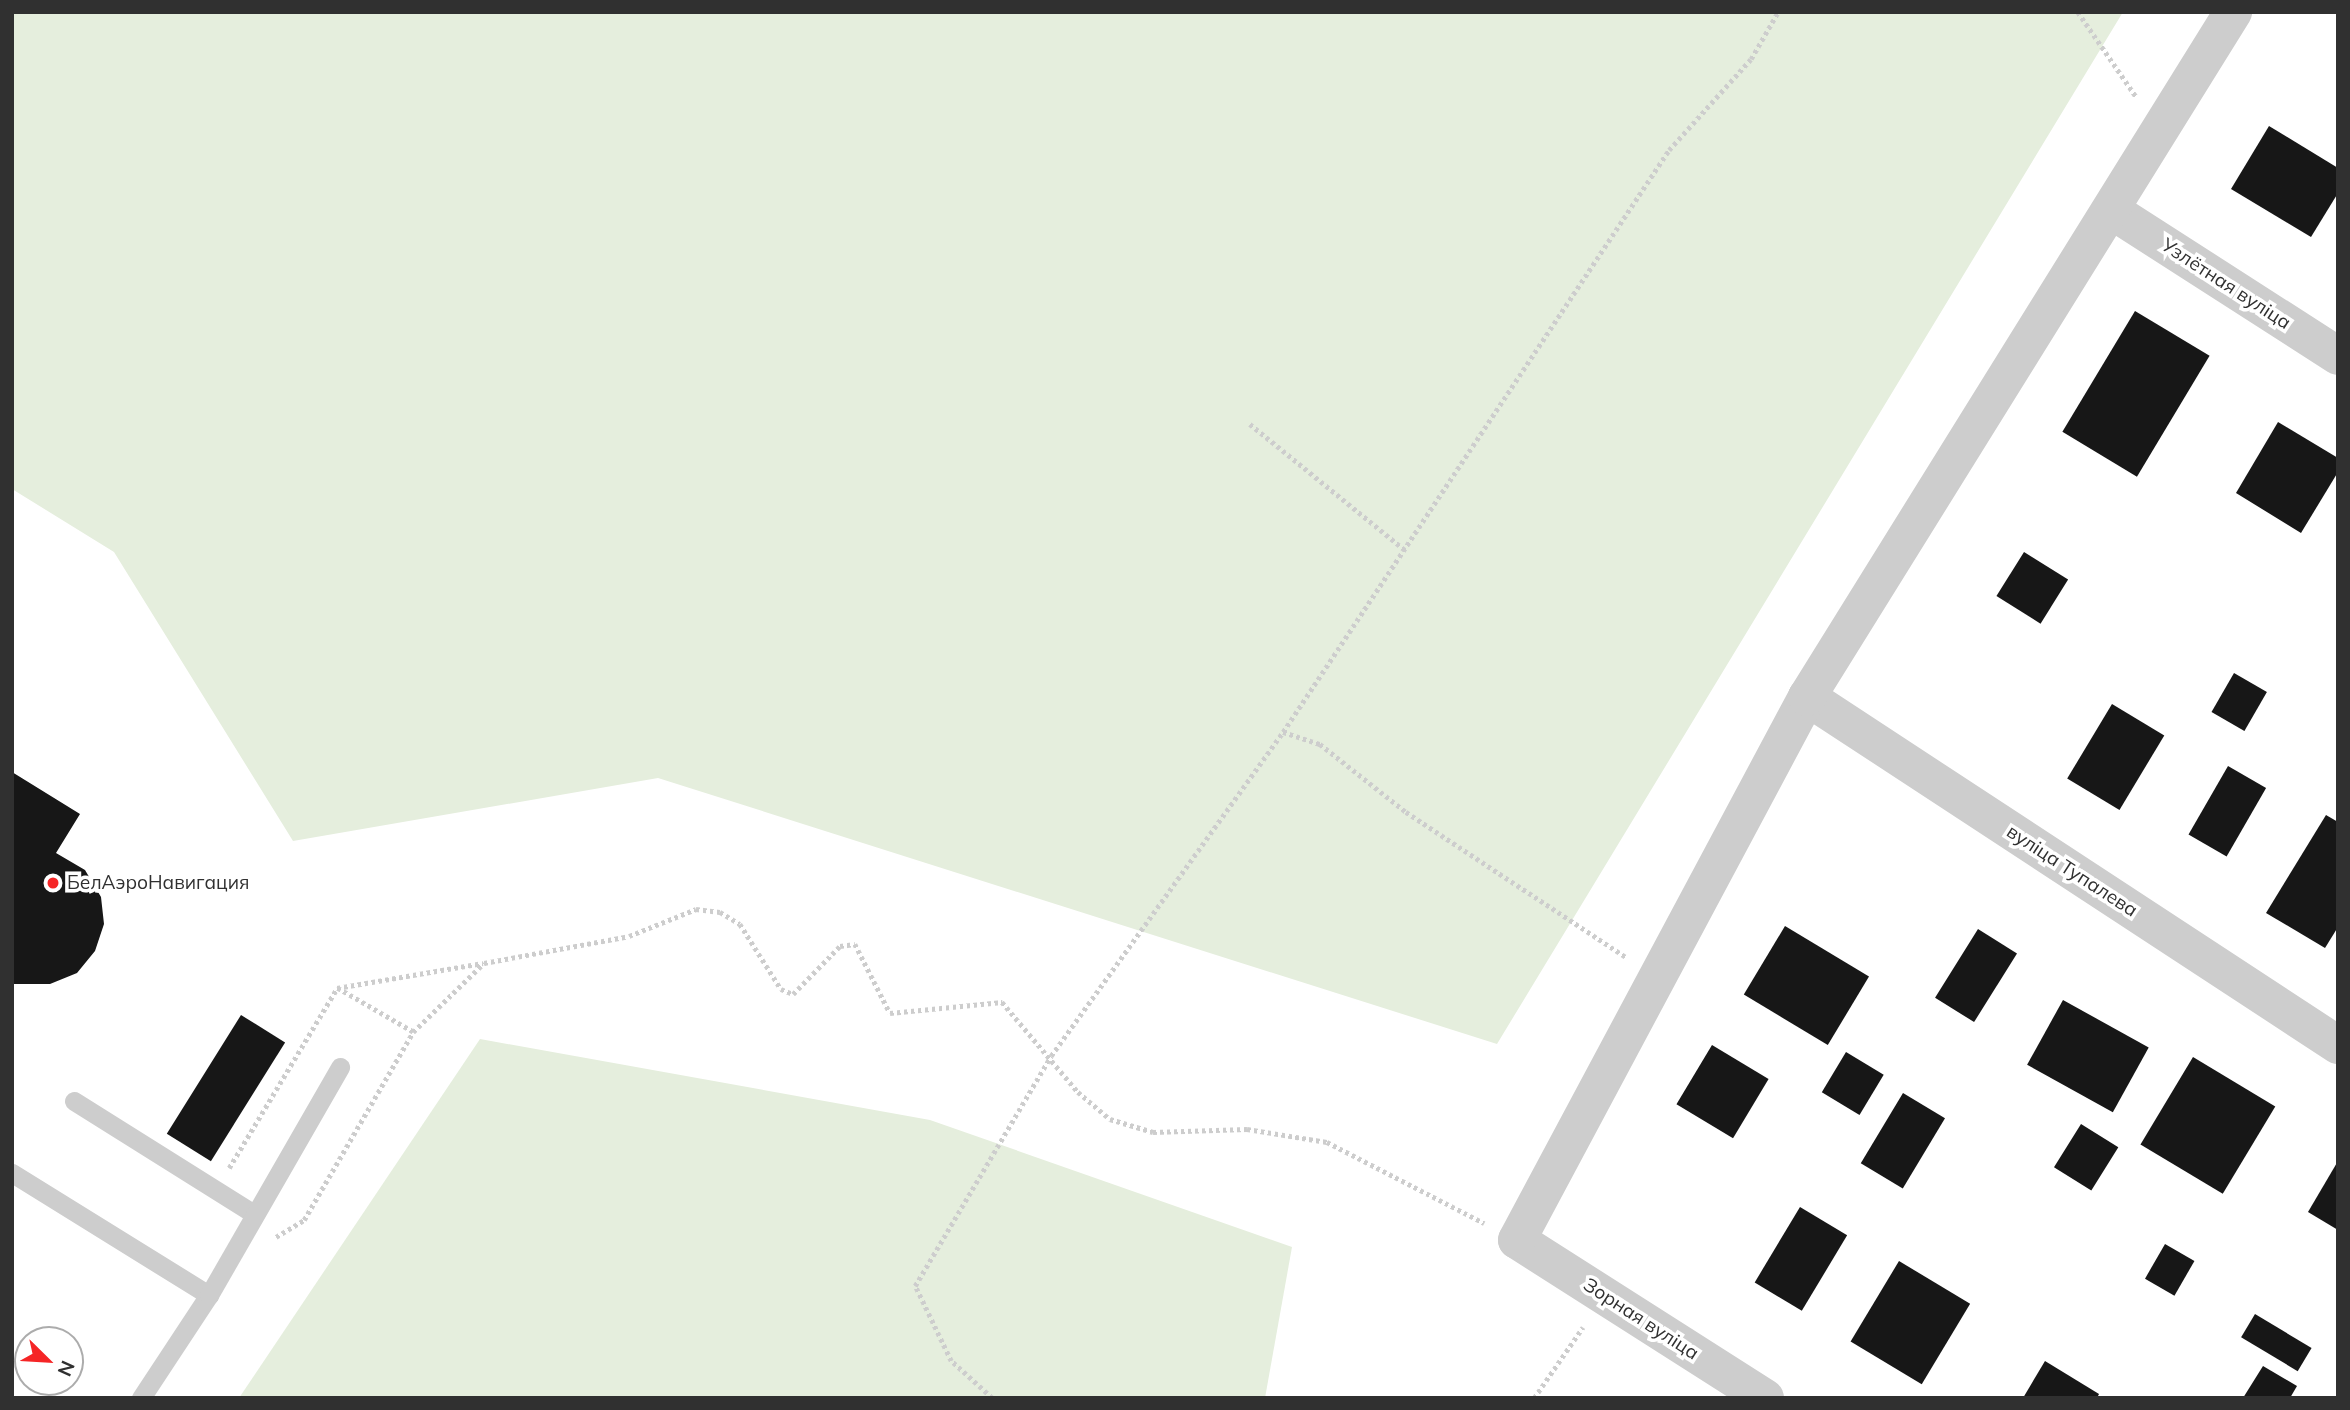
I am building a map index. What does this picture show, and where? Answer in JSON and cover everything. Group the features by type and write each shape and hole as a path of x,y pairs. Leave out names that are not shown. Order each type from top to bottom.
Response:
{"street":[{"path":"1517,1240 1807,697 2114,212 2233,12"},
{"name":"Узлётная вуліца","path":"2114,212 2338,356"},
{"name":"вуліца Тупалева","path":"1807,697 2338,1045"},
{"name":"Зорная вуліца","path":"1517,1240 1765,1398"}],"lane":[{"path":"141,1398 209,1295 251,1212 340,1067"},
{"path":"74,1101 251,1212"},
{"path":"12,1173 209,1295"}],"path":[{"path":"992,1398 951,1361 915,1286 1051,1056 1283,732 1669,150 1751,59 1778,12"},
{"path":"2078,12 2110,52 2159,135"},
{"path":"1250,424 1405,550"},
{"path":"1283,732 1320,744 1406,812 1541,904 1605,939 1656,980"},
{"path":"216,1190 337,988 629,936 696,909 720,912 740,924 781,989 793,994 840,946 855,944 890,1013 1002,1002 1110,1119 1153,1132 1247,1129 1327,1142 1517,1240"},
{"path":"265,1244 304,1220 413,1032 484,963"},
{"path":"337,988 413,1032"},
{"path":"1534,1398 1605,1296"}],"green space":[{"path":"12,12 2123,12 1497,1044 658,778 293,841 114,552 12,489"},
{"path":"480,1039 930,1120 1292,1247 1265,1398 239,1398"}],"building":[{"path":"2269,126 2338,168 2338,193 2311,237 2231,189"},
{"path":"2135,311 2210,356 2137,477 2062,432"},
{"path":"2278,422 2338,458 2338,472 2301,533 2236,493"},
{"path":"2024,552 2068,580 2041,624 1996,596"},
{"path":"2234,673 2267,692 2244,731 2212,712"},
{"path":"2112,704 2164,735 2119,810 2067,779"},
{"path":"2228,766 2266,788 2227,856 2188,834"},
{"name":"БелАэроНавигация","path":"12,772 80,814 56,853 85,870 101,897 104,924 95,951 77,973 50,984 12,984"},
{"path":"2326,815 2338,822 2338,927 2325,948 2266,913"},
{"path":"1785,926 1869,976 1828,1045 1744,995"},
{"path":"1978,929 2017,953 1974,1022 1935,998"},
{"path":"2063,1000 2149,1048 2113,1112 2027,1065"},
{"path":"241,1015 285,1043 211,1161 167,1134"},
{"path":"1712,1045 1769,1079 1733,1138 1676,1104"},
{"path":"1846,1052 1884,1075 1860,1115 1822,1092"},
{"path":"2193,1057 2275,1106 2223,1194 2140,1144"},
{"path":"1903,1093 1945,1118 1903,1189 1861,1163"},
{"path":"2081,1124 2118,1147 2091,1191 2054,1167"},
{"path":"2338,1161 2338,1230 2308,1212"},
{"path":"1800,1207 1847,1235 1802,1311 1755,1282"},
{"path":"2165,1244 2194,1261 2174,1296 2145,1279"},
{"path":"1899,1261 1970,1304 1922,1384 1851,1342"},
{"path":"2255,1314 2312,1348 2298,1371 2241,1337"},
{"path":"2045,1361 2099,1394 2097,1398 2023,1398"},
{"path":"2263,1366 2297,1386 2290,1398 2243,1398"}],"place":[{"name":"БелАэроНавигация","path":"53,883"}]}
